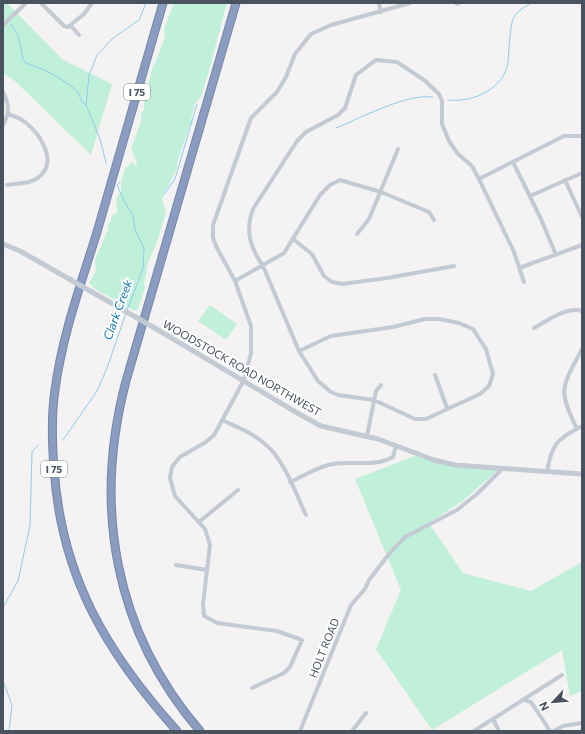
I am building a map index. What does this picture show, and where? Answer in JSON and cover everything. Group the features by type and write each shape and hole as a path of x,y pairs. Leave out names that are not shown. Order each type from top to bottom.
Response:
{"highway":[{"name":"I 75","path":"163,3 112,181 68,325 54,391 52,437 56,492 62,530 84,595 96,621 112,649 132,677 177,731"},
{"path":"200,731 168,688 149,655 135,623 118,566 112,524 110,499 112,452 117,417 236,3"}],"street":[{"path":"3,25 26,3"},
{"path":"41,3 64,26 71,26 92,3"},
{"path":"379,3 381,12"},
{"path":"252,688 284,673 290,667 302,640 277,631 217,623 204,616 203,604 210,546 205,530 175,496 170,478 172,467 180,457 214,436 244,380 251,353 251,326 235,281 216,246 213,238 213,226 252,118 277,92 286,77 295,54 311,34 331,25 410,3"},
{"path":"71,26 79,35"},
{"path":"299,351 330,336 393,327 425,319 439,319 459,323 473,329 480,338 491,362 493,374 489,386 480,394 426,419 414,419 374,400 338,395 326,389 318,381 299,351 263,266 255,254 248,231 249,220 253,209 297,141 306,132 338,115 345,108 356,75 376,60 397,62 424,80 439,94 442,101 442,124 449,141 458,154 472,166 479,178 507,236 524,282"},
{"path":"3,92 8,102 8,114 3,125"},
{"path":"7,185 34,180 43,173 48,160 45,147 29,125 21,119 8,114"},
{"path":"479,178 564,136 582,136"},
{"path":"357,234 369,219 398,149"},
{"path":"513,162 556,255"},
{"path":"530,196 582,173"},
{"path":"235,281 284,254 320,195 330,185 340,180 381,192 429,212 434,220"},
{"path":"565,180 582,217"},
{"path":"293,239 312,254 324,276 332,282 342,284 387,278 454,266"},
{"name":"WOODSTOCK ROAD NORTHWEST","path":"3,244 20,251 71,280 321,426 367,436 434,460 455,465 582,474"},
{"path":"519,268 582,245"},
{"path":"534,328 564,312 578,310 582,311"},
{"path":"577,429 564,401 563,390 566,380 582,349"},
{"path":"435,375 447,408"},
{"path":"367,436 376,391 381,385"},
{"path":"222,420 266,444 276,455 306,515"},
{"path":"547,471 551,452 562,438 582,426"},
{"path":"290,482 321,467 332,464 385,462 393,457 396,446"},
{"name":"HOLT ROAD","path":"300,731 351,605 365,589 389,554 405,537 457,510 503,468"},
{"path":"199,522 238,490"},
{"path":"176,565 207,570"},
{"path":"474,731 562,675"},
{"path":"524,700 531,702 550,731"},
{"path":"352,731 366,713"},
{"path":"493,719 499,731"},
{"path":"554,731 562,726 582,723"}],"green space":[{"path":"3,3 7,3 63,60 112,84 91,155 16,82 3,73"},
{"path":"174,3 227,3 201,97 195,104 191,119 193,124 189,126 178,160 177,168 162,199 166,213 158,239 148,263 144,285 145,288 138,309 135,311 95,289 89,283 96,271 95,260 108,230 108,224 111,221 112,215 117,213 117,197 121,192 124,171 132,162 136,166 137,162 131,149 141,122 141,114 144,109 144,102 153,65 155,64 165,36 164,29"},
{"path":"210,305 237,324 226,340 198,321"},
{"path":"420,454 456,464 501,467 464,500 429,523 463,573 531,591 582,562 582,691 570,696 562,650 432,730 376,649 401,590 355,479"}],"waterway":[{"path":"86,105 89,75 97,55 112,39 139,20 146,3"},
{"path":"449,100 468,99 477,96 486,92 501,79 506,71 508,62 510,33 513,19 521,10 532,3"},
{"name":"Clark Creek","path":"11,24 19,38 23,59 26,63 47,71 70,85 78,92 82,102 86,105 100,139 106,163"},
{"path":"336,128 397,102 422,97 433,97"},
{"path":"165,193 175,179 197,104"},
{"name":"Clark Creek","path":"120,182 117,185 124,201 133,215 135,230 144,248 143,269 127,310"},
{"name":"Clark Creek","path":"63,440 97,391 107,368 126,313"},
{"name":"Clark Creek","path":"3,607 18,581 30,525 32,452 38,445"},
{"name":"Clark Creek","path":"3,681 12,705 9,731"}]}
